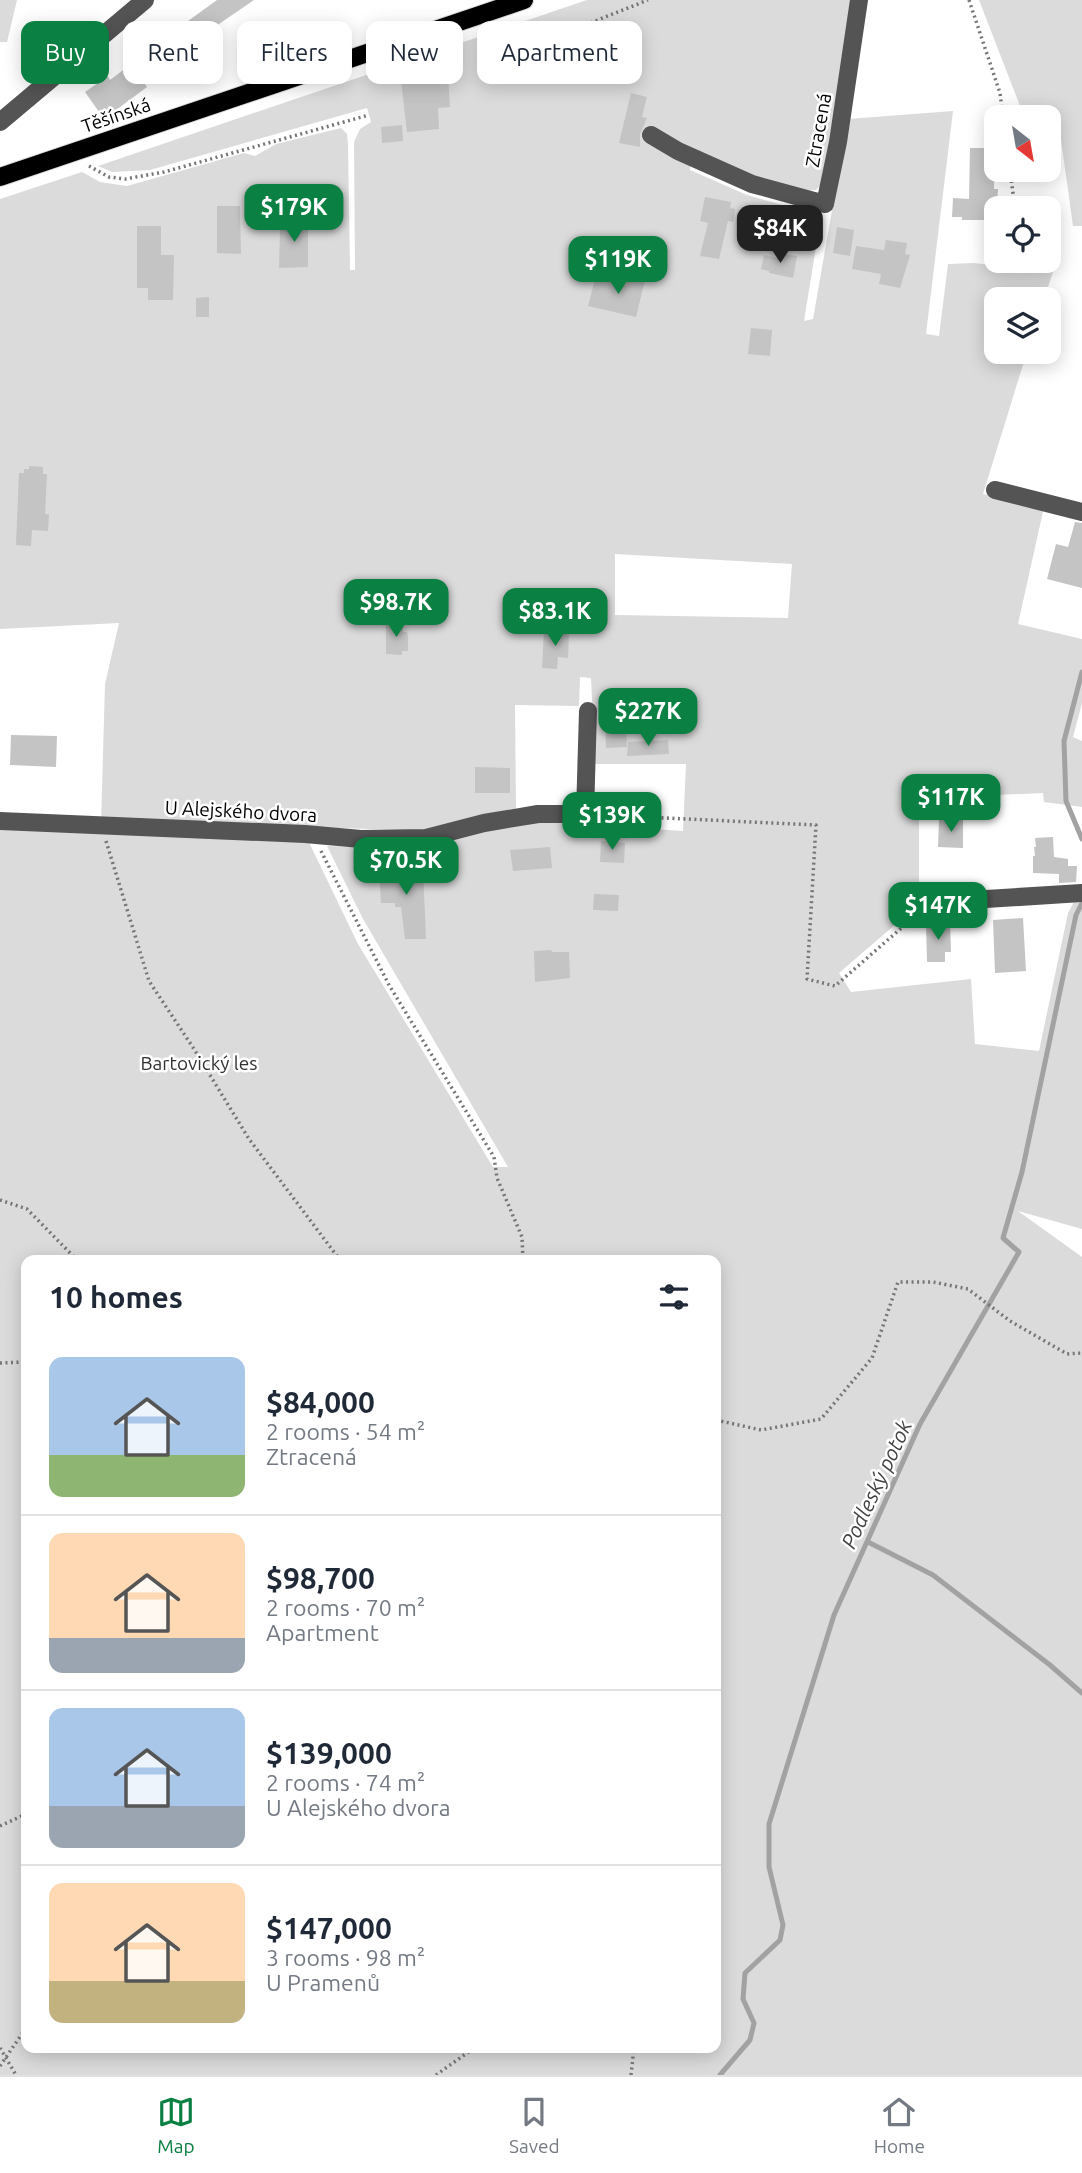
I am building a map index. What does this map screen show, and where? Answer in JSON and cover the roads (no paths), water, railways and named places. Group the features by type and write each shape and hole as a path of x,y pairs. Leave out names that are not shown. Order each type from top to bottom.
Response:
{"main road":[{"name":"Těšínská","path":"0,177 524,0"}],"street":[{"path":"0,122 145,0"},
{"name":"Ztracená","path":"651,135 678,151 752,184 825,204 838,142 859,0"},
{"path":"995,490 1082,512"},
{"name":"U Alejského dvora","path":"0,821 305,834 361,839 426,838 484,823 538,814 585,814 588,711"},
{"path":"926,902 1082,893"}],"waterway":[{"name":"Podleský potok","path":"1082,672 1064,741 1066,801 1082,839"},
{"name":"Podleský potok","path":"720,2075 750,2040 754,2023 743,1999 745,1973 780,1940 783,1925 769,1867 769,1824 834,1615 920,1424 1019,1252 1003,1238 1022,1172 1076,915 1082,903"},
{"path":"868,1542 933,1575 1082,1693"}],"park label":[{"name":"Bartovický les","path":"199,1063"}]}
